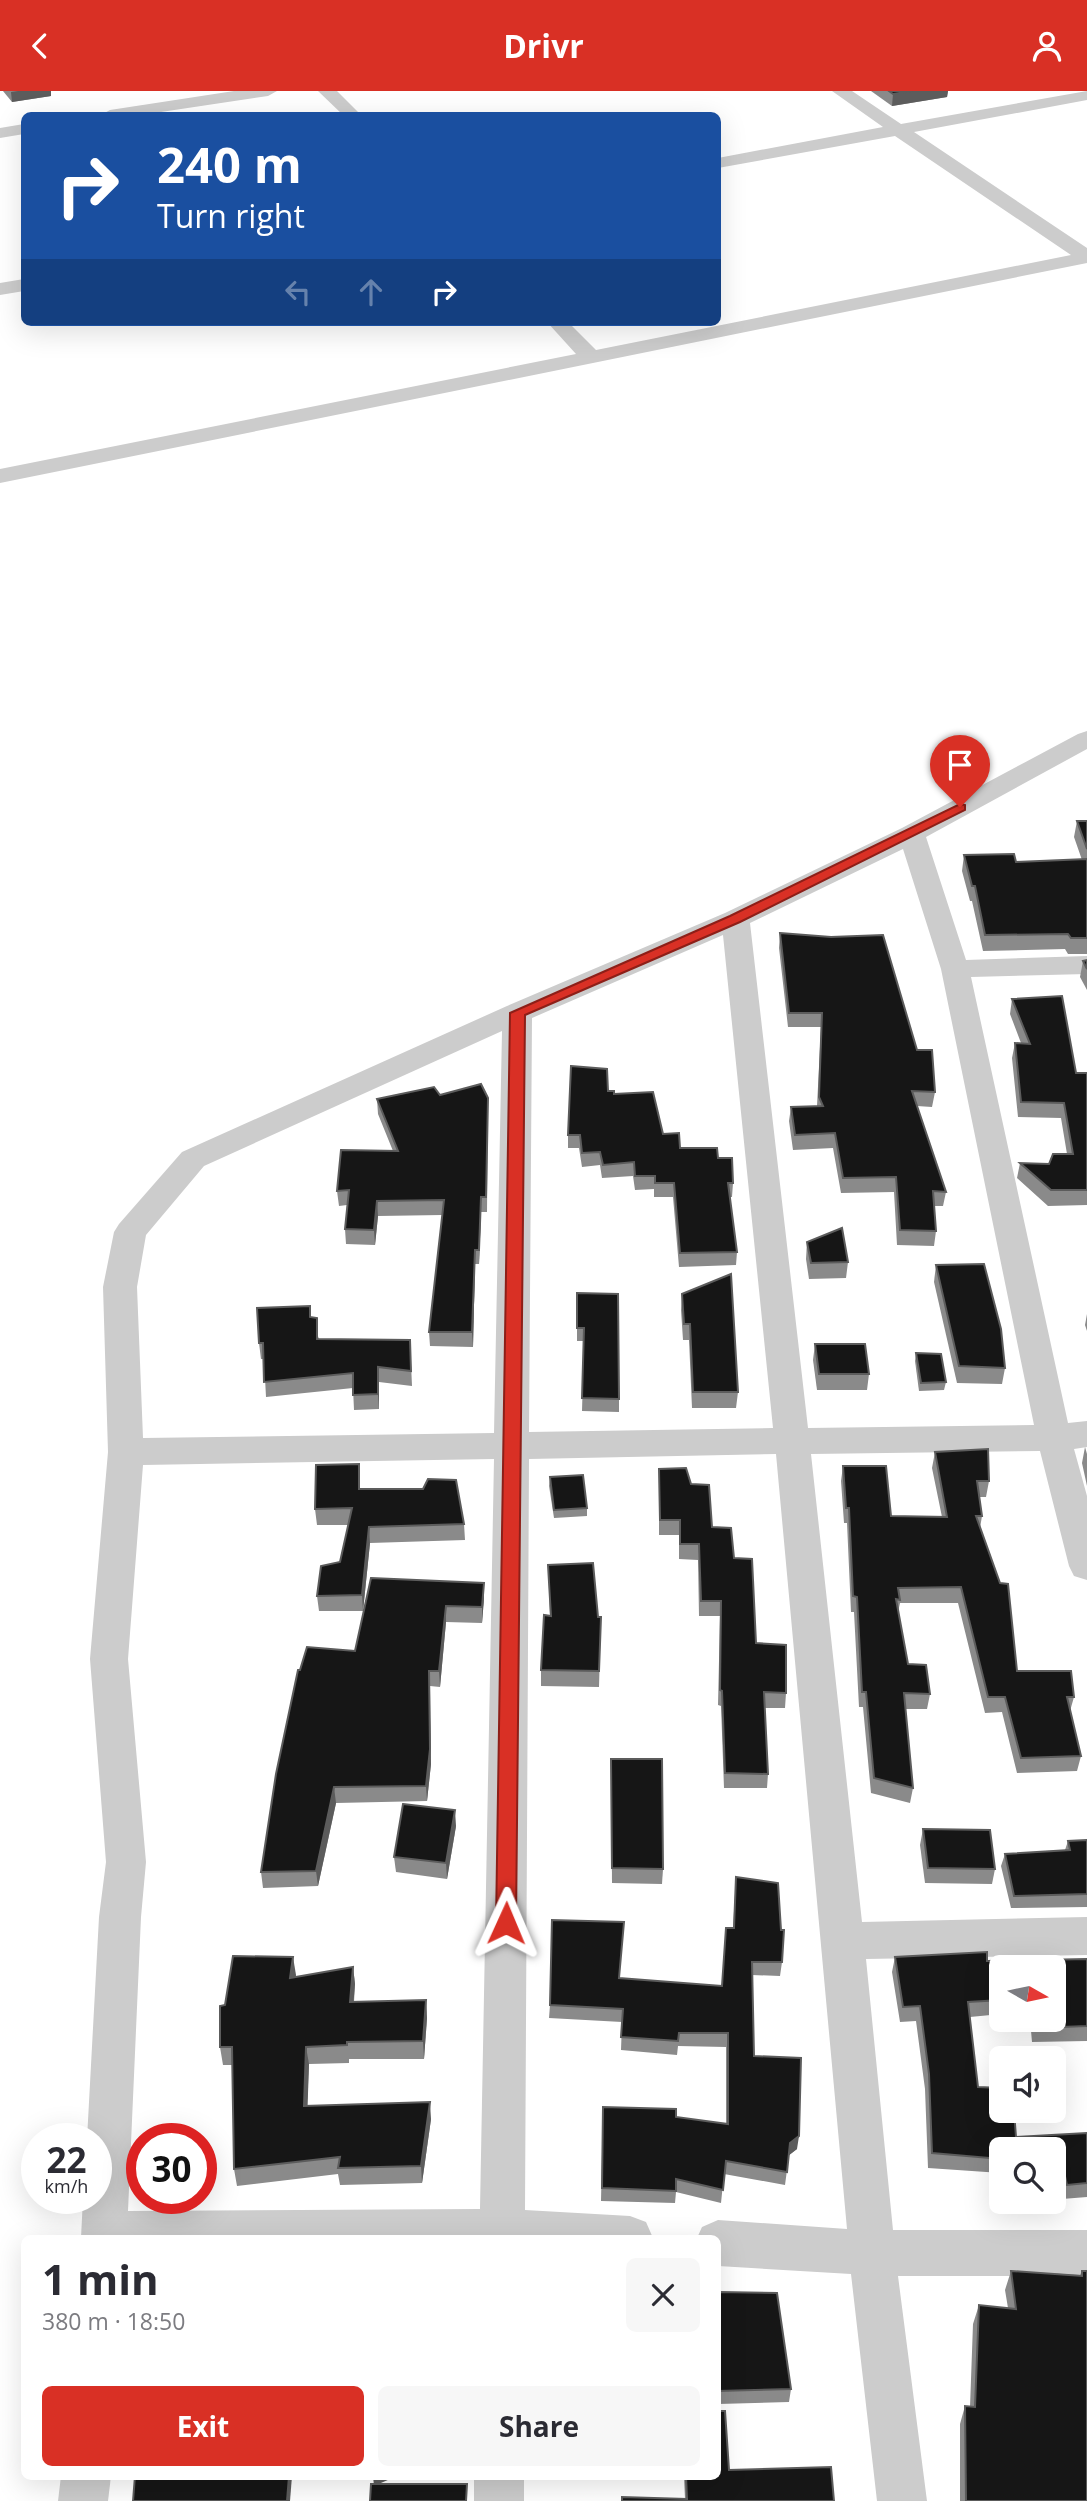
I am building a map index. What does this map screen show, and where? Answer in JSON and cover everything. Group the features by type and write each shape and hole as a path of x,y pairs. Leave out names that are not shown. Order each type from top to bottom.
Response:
{"street":[{"path":"109,111 268,91"},
{"path":"327,91 349,112"},
{"path":"841,91 1087,257"},
{"path":"721,162 1087,95"},
{"path":"0,133 21,130"},
{"path":"0,475 1087,257"},
{"path":"0,289 21,286"},
{"path":"561,326 591,357"},
{"path":"105,2235 125,1862 109,1660 126,1452 120,1287 130,1232 193,1159 517,1013 735,919 912,834 1085,745"},
{"path":"912,834 956,969 1071,1436 1087,1566"},
{"path":"735,919 792,1439 872,2253 902,2501"},
{"path":"956,969 1087,965"},
{"path":"502,2234 514,1447 517,1013"},
{"path":"126,1452 1071,1436"},
{"path":"842,1941 1087,1936"},
{"path":"304,2235 534,2235"},
{"path":"721,2243 872,2253 1087,2253"},
{"path":"83,2501 86,2480"},
{"path":"499,2480 499,2501"}],"building":[{"path":"889,91 912,91 893,94"},
{"path":"1077,821 1087,821 1087,849"},
{"path":"1014,854 1016,862 1087,859 1087,938 1071,938 1068,934 985,935 975,886 972,886 964,855"},
{"path":"780,933 831,937 883,935 917,1050 932,1050 935,1092 912,1091 946,1192 933,1191 936,1231 900,1230 896,1177 843,1178 835,1133 795,1135 791,1107 823,1106 819,1097 822,1013 789,1013"},
{"path":"1062,996 1076,1073 1087,1073 1087,1190 1051,1190 1020,1163 1049,1164 1053,1154 1073,1154 1064,1103 1021,1102 1015,1043 1030,1044 1012,999"},
{"path":"571,1066 607,1069 608,1091 614,1091 614,1094 653,1092 663,1134 679,1133 680,1148 717,1148 718,1158 732,1158 733,1183 728,1183 737,1252 680,1253 674,1183 655,1183 655,1176 635,1176 634,1162 603,1165 600,1152 582,1153 580,1135 568,1135"},
{"path":"481,1084 488,1098 486,1197 481,1197 479,1250 475,1250 472,1332 429,1332 444,1200 377,1201 374,1230 345,1229 349,1190 337,1191 341,1150 398,1151 377,1099 434,1087 440,1095"},
{"path":"842,1228 848,1262 811,1263 807,1242"},
{"path":"984,1264 1001,1329 1005,1368 959,1366 936,1265"},
{"path":"731,1274 738,1392 693,1392 690,1324 684,1324 682,1294"},
{"path":"577,1293 618,1294 619,1399 582,1398 584,1328 577,1328"},
{"path":"310,1306 310,1317 317,1318 317,1339 410,1340 411,1371 378,1367 378,1394 353,1395 353,1373 264,1382 263,1343 259,1343 257,1308"},
{"path":"815,1344 865,1344 869,1374 819,1374"},
{"path":"916,1353 941,1354 946,1382 921,1383"},
{"path":"988,1449 989,1481 977,1481 982,1516 976,1516 1000,1583 1008,1584 1017,1671 1071,1671 1074,1697 1067,1697 1081,1756 1021,1758 1005,1697 988,1697 961,1587 898,1588 900,1600 896,1599 908,1664 926,1665 930,1694 904,1693 913,1788 874,1778 866,1692 862,1692 857,1597 853,1596 849,1508 846,1508 843,1466 886,1466 891,1516 947,1517 935,1452"},
{"path":"359,1464 359,1489 423,1489 428,1479 456,1480 464,1524 369,1527 362,1595 317,1596 321,1566 340,1562 352,1508 315,1509 316,1465"},
{"path":"686,1468 691,1484 709,1485 712,1527 731,1528 734,1558 752,1559 756,1643 786,1645 786,1693 764,1692 768,1774 725,1773 720,1690 721,1601 701,1601 699,1544 680,1544 680,1520 660,1520 659,1469"},
{"path":"583,1475 587,1508 554,1510 550,1477"},
{"path":"593,1563 598,1617 601,1617 599,1671 541,1670 544,1615 551,1616 548,1565"},
{"path":"371,1578 484,1583 482,1607 446,1606 439,1671 429,1671 430,1749 426,1786 334,1787 316,1871 261,1872 276,1774 298,1670 307,1647 355,1651"},
{"path":"611,1759 662,1759 663,1869 612,1868"},
{"path":"403,1804 455,1810 446,1863 394,1857"},
{"path":"923,1829 990,1830 995,1869 928,1868"},
{"path":"1087,1840 1087,1894 1014,1896 1005,1854 1070,1850 1068,1841"},
{"path":"736,1877 778,1883 781,1930 784,1930 782,1962 752,1962 754,2056 801,2058 799,2136 790,2143 787,2172 726,2161 723,2190 676,2179 676,2191 602,2188 603,2107 676,2109 676,2117 728,2124 728,2033 679,2033 678,2041 621,2037 623,2009 550,2005 552,1920 624,1922 619,1978 722,1986 726,1928 734,1928"},
{"path":"987,1952 989,2001 968,2002 978,2087 989,2087 989,2123 1015,2123 1016,2137 989,2137 989,2158 932,2153 929,2074 920,2006 903,2007 895,1957"},
{"path":"233,1956 293,1957 290,1978 353,1967 350,2002 426,2000 423,2041 347,2042 347,2045 306,2047 304,2106 430,2102 421,2166 338,2168 340,2157 234,2169 232,2047 220,2047 220,2006 225,2005"},
{"path":"1066,1959 1087,1959 1087,2026 1066,2027"},
{"path":"1087,2133 1087,2183 1067,2185 1066,2137 1016,2137"},
{"path":"1011,2271 1082,2276 1082,2271 1087,2271 1087,2501 966,2501 965,2406 975,2407 979,2305 1016,2309"},
{"path":"721,2292 777,2293 791,2389 721,2391"},
{"path":"721,2411 725,2411 729,2470 831,2467 834,2501 622,2501 622,2497 687,2499 686,2480 721,2480"},
{"path":"135,2480 289,2480 287,2501 133,2501"},
{"path":"371,2484 467,2484 466,2501 370,2501"}],"route":[{"path":"506,1923 514,1447 517,1013 735,919 912,834 960,807"}]}
